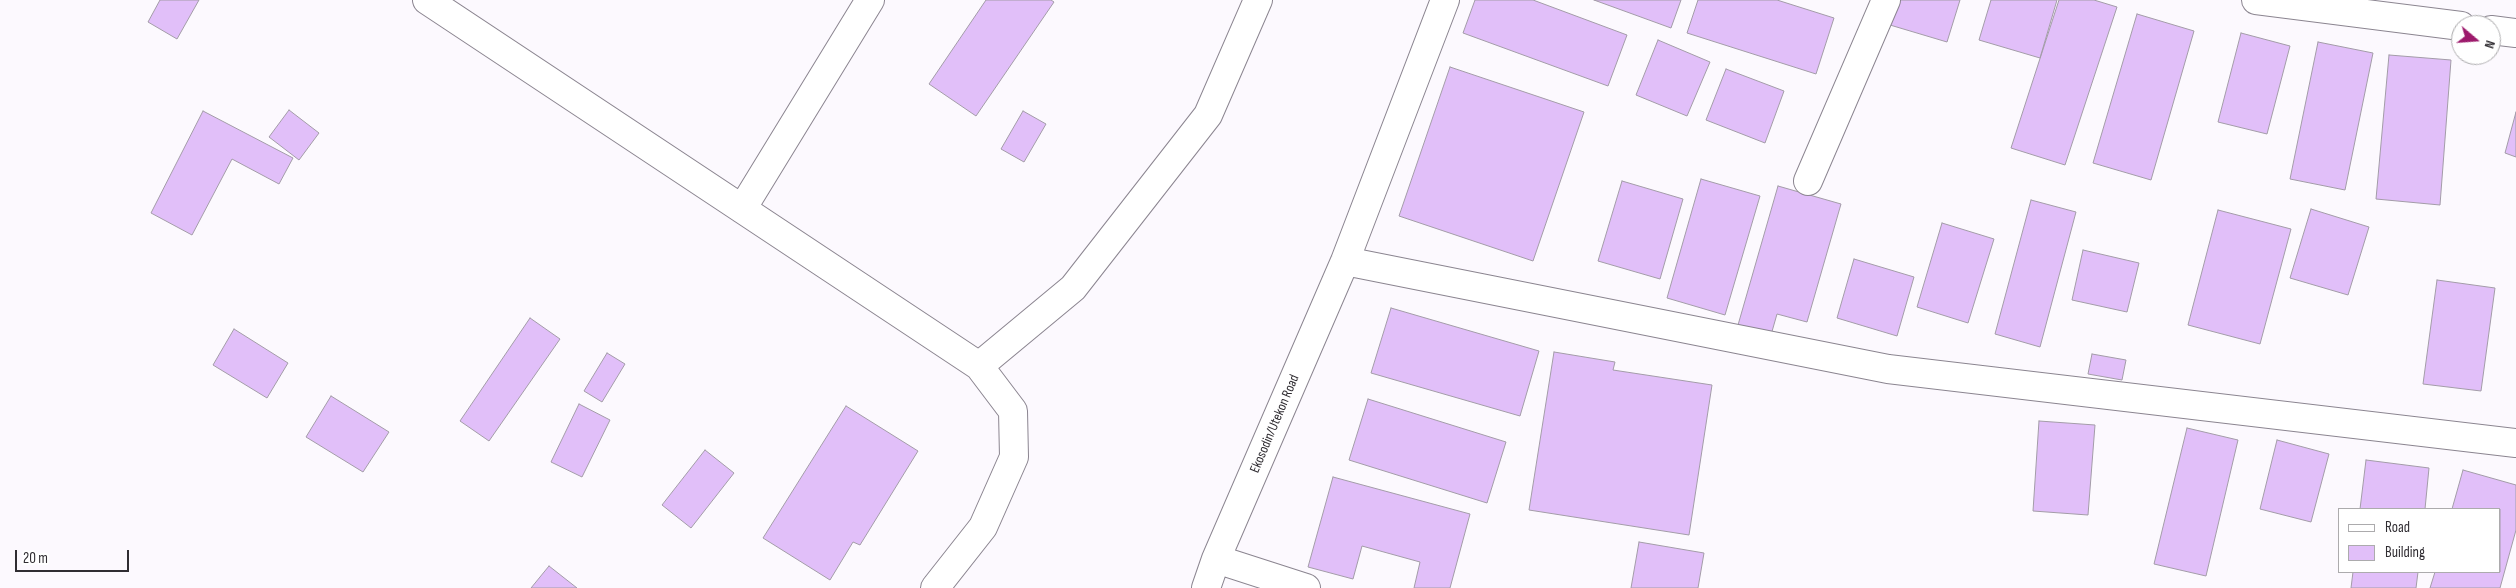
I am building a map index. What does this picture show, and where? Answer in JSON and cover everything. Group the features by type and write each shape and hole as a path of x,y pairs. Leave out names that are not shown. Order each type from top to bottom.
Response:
{"street":[{"path":"427,0 979,366 1013,410 1014,457 983,527 935,588"},
{"path":"742,209 870,0"},
{"path":"979,366 1073,288 1208,114 1258,0"},
{"name":"Ekosodin/Utekon Road","path":"1206,588 1216,559 1346,261 1445,0"},
{"path":"1808,181 1886,0"},
{"path":"2256,0 2451,25"},
{"path":"2501,31 2516,33"},
{"path":"1346,261 1888,369 2516,443"},
{"path":"1216,559 1306,588"}],"building":[{"path":"160,0 199,0 177,39 148,22"},
{"path":"986,0 1051,0 1054,2 976,116 929,84"},
{"path":"1475,0 1533,0 1627,35 1608,86 1463,33"},
{"path":"1594,0 1681,0 1671,28"},
{"path":"1698,0 1777,0 1834,18 1816,74 1687,33"},
{"path":"1898,0 1960,0 1947,42 1890,25"},
{"path":"1991,0 2057,0 2040,58 1979,40"},
{"path":"2059,0 2094,0 2117,7 2065,165 2011,148"},
{"path":"2137,14 2194,31 2151,180 2093,163"},
{"path":"2241,33 2290,46 2267,134 2218,122"},
{"path":"1658,40 1710,62 1687,116 1636,95"},
{"path":"2318,42 2373,53 2345,190 2290,179"},
{"path":"2389,55 2451,60 2440,205 2376,199"},
{"path":"1450,67 1584,112 1533,261 1399,216"},
{"path":"1726,69 1784,91 1765,143 1706,120"},
{"path":"289,110 319,133 299,160 269,137"},
{"path":"203,111 293,158 279,184 232,159 192,235 151,213"},
{"path":"1023,111 1046,124 1024,162 1001,149"},
{"path":"2516,112 2516,157 2505,153"},
{"path":"1701,179 1760,196 1725,315 1667,298"},
{"path":"1622,181 1683,199 1660,279 1598,261"},
{"path":"1778,186 1841,204 1807,322 1777,314 1771,335 1738,325"},
{"path":"2031,200 2076,212 2040,347 1995,334"},
{"path":"2311,209 2369,227 2348,295 2290,278"},
{"path":"2218,210 2291,229 2260,344 2188,325"},
{"path":"1942,223 1994,239 1968,323 1917,307"},
{"path":"2083,250 2139,263 2127,312 2072,300"},
{"path":"1854,259 1914,277 1897,336 1837,318"},
{"path":"2437,280 2495,288 2481,391 2423,384"},
{"path":"1391,308 1539,351 1520,416 1371,373"},
{"path":"530,318 560,339 489,441 460,421"},
{"path":"234,329 288,363 267,398 213,365"},
{"path":"1554,352 1615,362 1613,370 1712,385 1689,535 1529,510"},
{"path":"607,353 625,364 602,402 584,391"},
{"path":"2092,354 2126,360 2122,380 2088,374"},
{"path":"331,396 389,432 363,472 306,437"},
{"path":"1368,399 1506,442 1487,503 1349,460"},
{"path":"579,404 610,420 582,477 551,462"},
{"path":"846,406 918,451 860,545 853,542 830,580 763,538"},
{"path":"2039,421 2095,425 2088,515 2033,511"},
{"path":"2187,428 2238,440 2206,576 2154,564"},
{"path":"2277,440 2329,454 2311,522 2260,509"},
{"path":"705,450 734,473 691,528 662,505"},
{"path":"2366,460 2429,468 2425,508 2360,508"},
{"path":"2463,470 2516,485 2516,530 2500,588 2430,588 2435,573 2501,573 2501,508 2452,508"},
{"path":"1333,477 1470,514 1450,588 1414,588 1420,562 1362,546 1353,579 1308,567"},
{"path":"1639,542 1704,553 1698,588 1631,588"},
{"path":"549,566 577,588 531,588"},
{"path":"2353,573 2418,573 2416,588 2351,588"}]}
